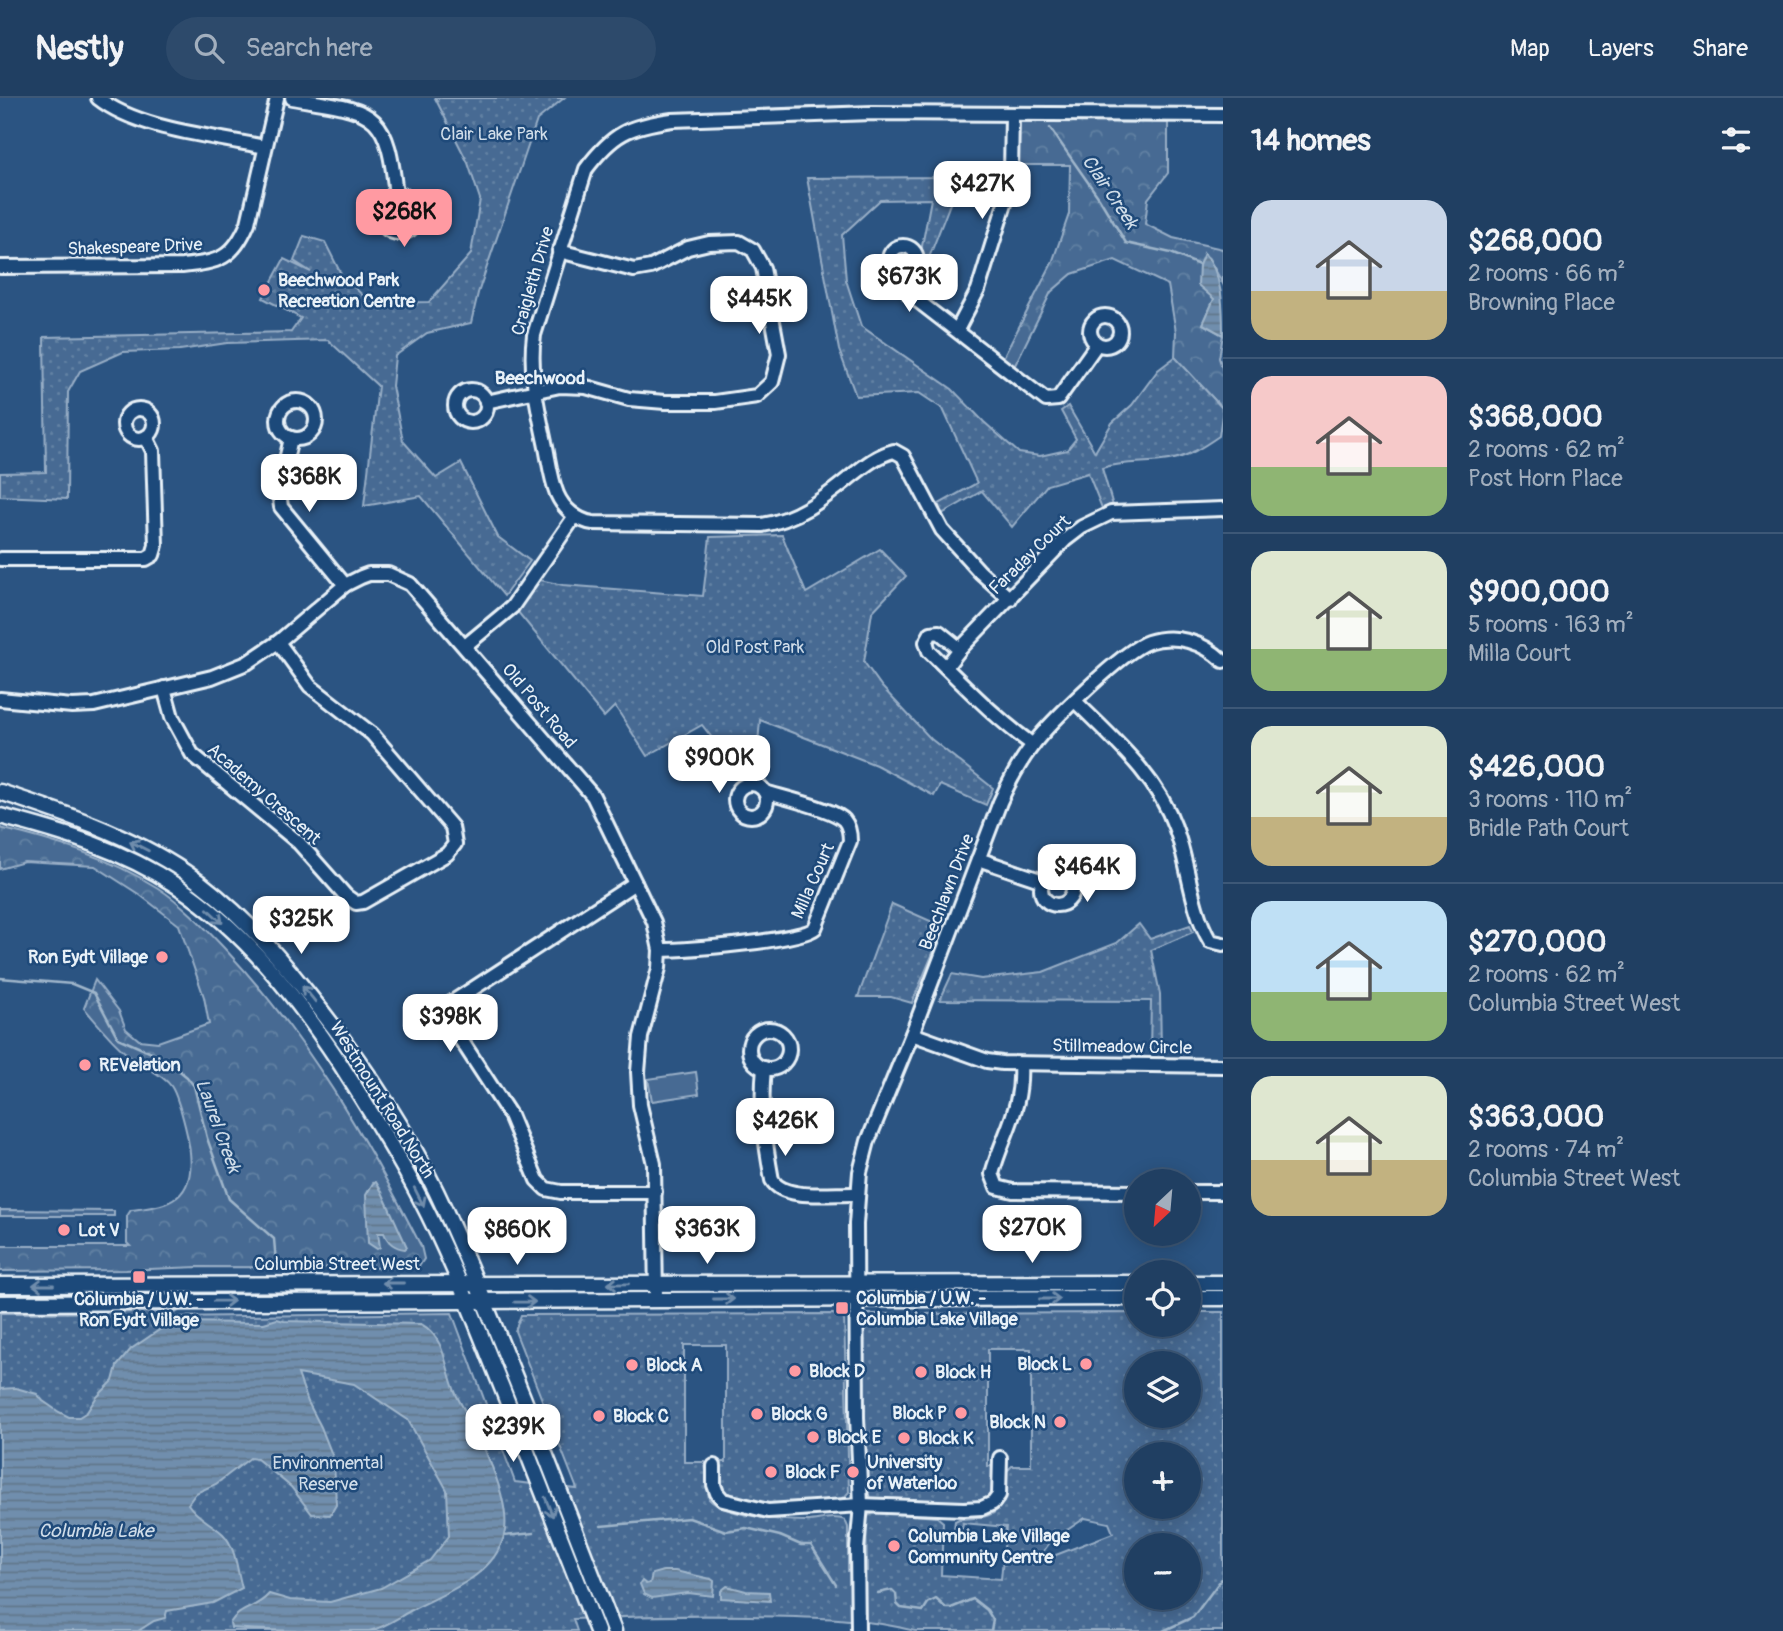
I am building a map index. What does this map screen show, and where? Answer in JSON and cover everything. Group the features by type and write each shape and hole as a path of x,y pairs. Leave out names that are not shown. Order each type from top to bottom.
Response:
{"main road":[{"name":"Westmount Road North","path":"0,792 52,809 145,848 205,888 267,943 331,1021 387,1102 435,1190 484,1301 614,1631"},
{"name":"Westmount Road North","path":"0,816 99,845 141,864 177,886 202,904 250,948 296,1001 372,1113 421,1199 461,1284 597,1631"},
{"name":"Columbia Street West","path":"0,1285 1124,1283"},
{"path":"1201,1283 1223,1283"},
{"name":"Columbia Street West","path":"0,1303 1124,1298"},
{"path":"1201,1298 1223,1298"}],"street":[{"path":"98,98 143,122 265,147"},
{"name":"Shakespeare Drive","path":"0,263 182,266 209,263 228,255 240,241 248,223 277,98"},
{"path":"292,98 352,109 372,118 380,126 387,142 396,196"},
{"name":"Craigleith Drive","path":"575,516 557,495 531,359 534,335 586,169 613,140 641,125 672,120 872,113 1223,115"},
{"path":"957,330 978,290 1008,194 1012,115"},
{"path":"486,402 560,386 573,386 629,399 715,402 757,396 772,382 779,354 762,268 753,250 739,242 709,243 688,248 651,267 634,270 559,251"},
{"path":"904,274 904,285 909,294 1046,400 1058,398 1097,344"},
{"path":"0,559 146,559 153,555 156,545 153,451 146,438"},
{"path":"291,438 279,491 281,507 345,585"},
{"path":"466,646 512,607 575,516 593,523 762,525 781,522 813,506 872,460 894,451 903,456 942,530 1010,600"},
{"name":"Faraday Court","path":"946,667 1065,540 1096,519 1111,513 1223,509"},
{"name":"Old Post Road","path":"0,699 72,706 94,705 212,677 247,663 278,642 345,585 369,574 388,574 410,584 593,796 654,922 660,950 659,968 641,1037 638,1072 640,1105 654,1164 656,1299"},
{"path":"960,649 939,632 931,633 926,642 929,651 998,719 1033,744"},
{"name":"Beechlawn Drive","path":"858,1631 857,1549 861,1504 857,1409 857,1194 868,1141 1011,778 1033,744 1125,656 1148,642 1165,638 1183,639 1202,645 1223,661"},
{"name":"Academy Crescent","path":"164,688 172,717 192,754 299,844 346,896 356,903 363,902 447,853 454,844 452,827 372,734 310,686 278,642"},
{"path":"1075,701 1110,734 1153,785 1175,827 1201,925 1210,941 1223,944"},
{"name":"Milla Court","path":"660,950 696,950 791,936 807,933 815,928 849,841 847,825 832,813 765,792"},
{"path":"978,859 1043,881"},
{"path":"635,883 451,1003 449,1014 450,1023 510,1115 537,1180 546,1189 561,1192 655,1192"},
{"name":"Stillmeadow Circle","path":"912,1034 987,1061 1020,1064 1223,1066"},
{"path":"1020,1064 1019,1099 992,1174 997,1186 1004,1191 1124,1192"},
{"path":"764,1068 761,1094 763,1122 775,1185 790,1194 857,1194"},
{"path":"1201,1192 1223,1192"},
{"path":"714,1465 714,1485 717,1493 723,1500 747,1508 779,1512 861,1504 982,1508 993,1503 999,1495 1000,1458"}],"green space":[{"name":"Clair Lake Park","path":"435,98 564,98 537,120 478,293 471,323 427,333 395,356 392,386 403,441 436,478 461,463 498,537 530,561 504,596 421,496 364,506 378,386 328,340 227,343 180,350 123,352 80,371 68,392 67,499 0,496 0,473 46,472 44,337 291,332 301,318 263,298 284,259 311,272 294,261 304,236 325,242 342,276 371,303 429,302 471,254 480,199 468,163"},
{"path":"1018,121 1168,123 1168,173 1148,199 1145,224 1173,238 1223,249 1223,284 1208,257 1215,298 1203,324 1223,335 1219,358 1223,371 1223,409 1175,357 1176,332 1168,285 1115,260 1072,274 1051,292 1015,365 1003,358 1052,263 1069,214 1070,165 1018,165"},
{"path":"1000,165 996,197 955,191 923,273 922,246 931,199 880,200 842,235 846,280 861,326 952,389 1019,453 1040,456 1067,450 1076,439 1061,411 1068,406 1095,452 1112,423 1132,405 1158,370 1175,357 1223,409 1219,436 1183,457 1102,468 1113,506 1102,508 1088,473 1047,485 1012,527 982,491 940,515 939,504 977,483 943,409 919,393 856,396 839,350 807,178 949,177"},
{"name":"Old Post Park","path":"782,535 806,593 880,549 906,576 872,612 864,662 882,687 931,739 993,788 986,805 940,785 934,796 876,765 760,720 755,780 745,780 702,725 647,756 615,706 604,717 517,611 540,580 563,585 703,596 710,537"},
{"path":"0,828 82,852 140,877 176,901 225,949 283,1017 357,1128 421,1246 424,1259 418,1268 198,1267 0,1271 0,1246 130,1246 127,1243 127,1216 131,1210 153,1207 173,1200 182,1192 187,1182 190,1171 189,1146 174,1092 164,1079 122,1049 84,1008 95,980 119,1011 126,1029 139,1040 158,1042 209,1024 204,997 179,925 140,895 95,866 24,862 0,869"},
{"path":"892,904 944,927 912,1003 891,997 858,997"},
{"path":"1139,924 1150,939 1190,925 1193,932 1151,950 1160,994 1161,1051 1150,1052 1151,1001 940,1000 952,974 981,979 1043,972 1117,943"},
{"path":"696,1072 699,1094 652,1101 648,1079"},
{"path":"0,1210 114,1211 114,1216 0,1216"},
{"name":"Environmental Reserve","path":"177,1312 169,1317 452,1313 515,1482 577,1489 515,1331 521,1315 844,1314 849,1492 840,1502 770,1507 729,1499 719,1486 718,1462 726,1462 726,1345 684,1345 684,1462 705,1462 709,1499 728,1510 783,1520 845,1520 848,1527 848,1571 867,1571 866,1521 869,1515 876,1512 937,1517 943,1522 941,1575 1001,1579 1006,1527 963,1523 962,1529 954,1529 955,1521 997,1511 1003,1500 1006,1472 1012,1466 1031,1466 1031,1349 988,1349 988,1466 992,1466 993,1491 987,1501 977,1505 878,1501 866,1491 862,1415 862,1334 865,1314 1124,1313 1124,1337 1201,1337 1201,1312 1223,1312 1223,1631 915,1631 833,1619 639,1616 573,1619 577,1631 0,1631 0,1313","holes":["1085,1518 1109,1523 1113,1533 1035,1563 1051,1541"]}],"water":[{"path":"1204,253 1218,281 1223,335 1203,324 1214,299 1198,285 1199,265"},
{"path":"376,1182 407,1247 405,1249 392,1244 384,1233 378,1233 380,1247 377,1249 368,1243 366,1195"},
{"name":"Columbia Lake","path":"277,1319 421,1324 430,1331 442,1349 455,1392 476,1431 499,1486 505,1521 504,1536 490,1562 467,1582 375,1630 281,1631 231,1628 230,1623 234,1618 269,1594 290,1600 330,1602 381,1588 430,1560 449,1536 447,1490 408,1420 354,1384 298,1374 334,1460 336,1505 330,1515 312,1514 291,1487 257,1459 250,1458 216,1484 196,1493 188,1504 227,1539 242,1588 213,1603 167,1611 165,1618 138,1631 0,1631 0,1389 16,1388 37,1394 59,1412 69,1417 79,1417 87,1412 96,1398 113,1381 117,1366 131,1349 171,1322 264,1323"},
{"path":"663,1571 711,1579 714,1581 713,1596 688,1593 652,1598 644,1594 640,1584 642,1581 650,1583 652,1574"},
{"path":"727,1586 746,1591 769,1592 770,1601 721,1598 721,1591"}],"waterway":[{"name":"Clair Creek","path":"1050,128 1099,198 1126,243 1171,253 1199,265"},
{"name":"Laurel Creek","path":"0,978 72,984 94,993 118,1038 165,1059 187,1077 194,1086 207,1138 229,1199 274,1239 276,1262"},
{"path":"601,1526 689,1518 726,1531 746,1528 780,1536 801,1545 811,1545 836,1585"},
{"path":"504,1536 534,1533"},
{"path":"1163,1631 1193,1617 1223,1577"},
{"path":"878,1593 892,1590 901,1608 923,1611 928,1603 936,1599 946,1608 973,1599 987,1610 993,1620 991,1631"}],"place":[{"name":"Beechwood Park Recreation Centre","path":"264,290"},
{"name":"Ron Eydt Village","path":"162,957"},
{"name":"REVelation","path":"85,1065"},
{"name":"Lot V","path":"64,1230"},
{"name":"Columbia / U.W. - Ron Eydt Village","path":"139,1277"},
{"name":"Columbia / U.W. - Columbia Lake Village","path":"842,1308"},
{"name":"Block L","path":"1086,1364"},
{"name":"Block A","path":"632,1365"},
{"name":"Block D","path":"795,1371"},
{"name":"Block H","path":"921,1372"},
{"name":"Block P","path":"961,1413"},
{"name":"Block G","path":"757,1414"},
{"name":"Block C","path":"599,1416"},
{"name":"Block N","path":"1060,1422"},
{"name":"Block E","path":"813,1437"},
{"name":"Block K","path":"904,1438"},
{"name":"Block F","path":"771,1472"},
{"name":"University of Waterloo","path":"853,1472"},
{"name":"Columbia Lake Village Community Centre","path":"894,1546"}],"district":[{"name":"Beechwood","path":"540,378"}]}
